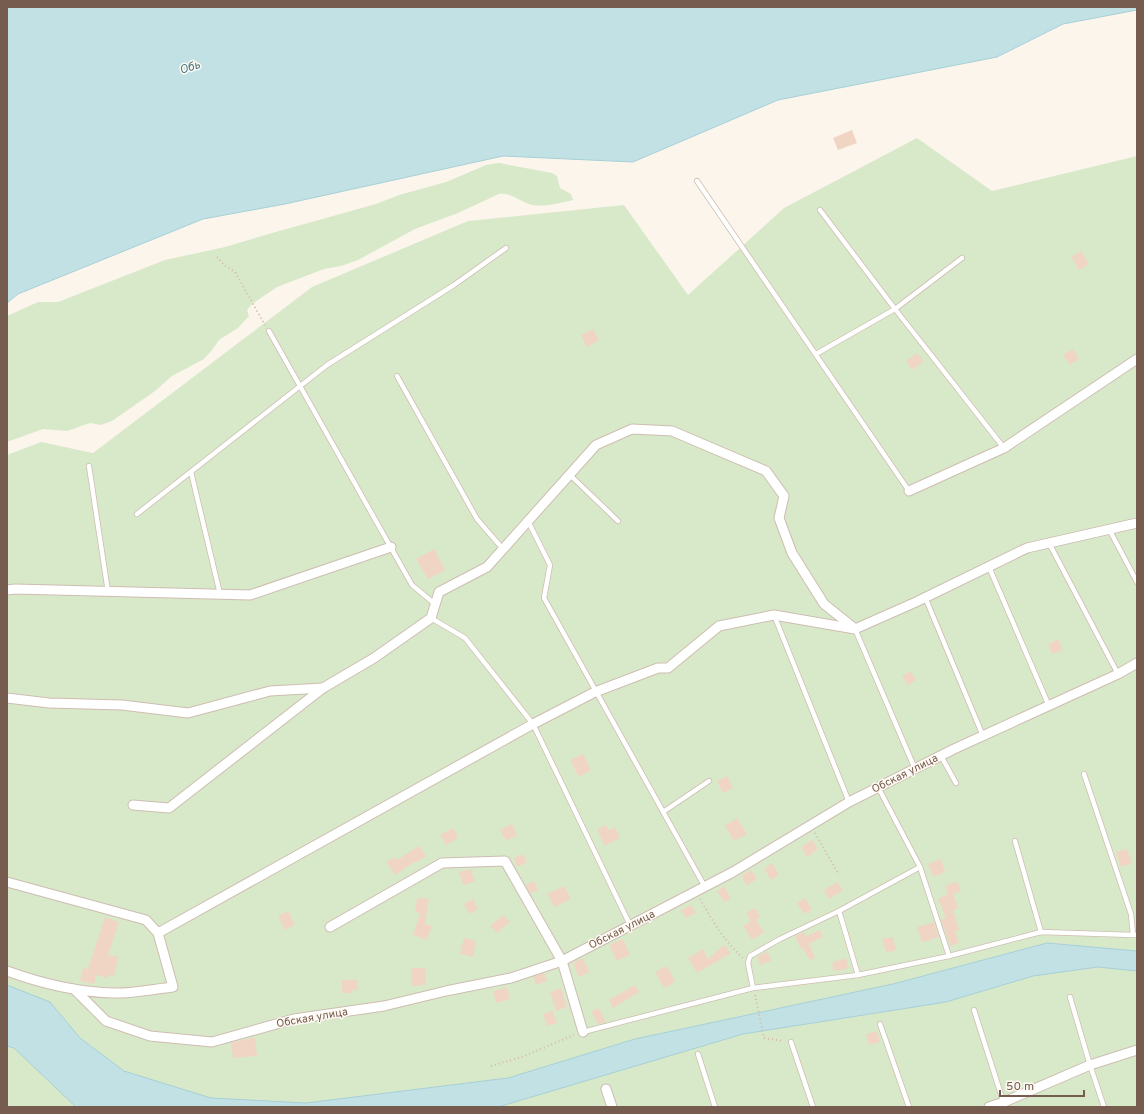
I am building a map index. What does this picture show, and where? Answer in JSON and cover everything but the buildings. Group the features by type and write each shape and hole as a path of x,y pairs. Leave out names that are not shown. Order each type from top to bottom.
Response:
{"street":[{"path":"909,491 1004,448 1137,359"},
{"path":"133,805 169,808 324,688 374,658 431,618 439,592 487,567 596,445 632,429 672,431 766,471 784,496 779,518 792,553 824,604 854,629"},
{"path":"158,933 533,724 595,692 658,668 668,668 719,626 774,615 854,629 1027,548 1137,523"},
{"path":"7,590 250,595 391,547"},
{"name":"Обская улица","path":"74,989 106,1021 150,1036 212,1042 294,1019 384,1006 446,991 511,978 562,961 733,872 849,802 983,736 1118,674 1137,663"},
{"path":"7,698 49,703 122,705 188,713 270,691 324,688"},
{"path":"330,927 442,863 505,861 562,961 583,1032"},
{"path":"7,882 146,920 158,933 173,987 113,993 74,989 25,978 7,971"},
{"path":"989,1107 1004,1105 1090,1065 1137,1050"},
{"path":"606,1089 612,1107"}],"lane":[{"path":"697,181 909,491"},
{"path":"820,210 1004,448"},
{"path":"137,514 327,365 454,285 506,248"},
{"path":"816,354 895,308 962,258"},
{"path":"269,331 412,585 435,604"},
{"path":"397,376 477,518 503,549"},
{"path":"89,466 108,592"},
{"path":"191,472 220,594"},
{"path":"570,475 618,521"},
{"path":"528,521 550,565 544,598 705,887"},
{"path":"1109,529 1137,582"},
{"path":"1049,543 1118,674"},
{"path":"989,567 1049,706"},
{"path":"925,597 983,736"},
{"path":"774,615 849,802"},
{"path":"431,618 465,638 533,724 630,925"},
{"path":"854,629 915,769"},
{"path":"941,756 956,783"},
{"path":"583,1032 753,988 858,975 949,956 1042,932 1135,935 1131,914 1084,774"},
{"path":"663,812 709,781"},
{"path":"878,788 920,867 949,956"},
{"path":"1015,842 1042,932"},
{"path":"753,988 748,963 750,956 780,939 840,911 920,867"},
{"path":"840,911 858,975"},
{"path":"1070,997 1104,1107"},
{"path":"974,1010 1004,1105"},
{"path":"880,1024 909,1107"},
{"path":"791,1042 813,1107"},
{"path":"698,1054 715,1107"}],"path":[{"path":"217,257 224,265 235,272 269,331"},
{"path":"810,825 839,875"},
{"path":"705,887 699,897 732,948 748,963"},
{"path":"753,988 764,1038 791,1042"},
{"path":"491,1066 522,1057 583,1032"}],"green space":[{"path":"917,138 992,191 1137,156 1137,1107 7,1107 7,455 41,442 93,453 312,287 468,221 624,205 688,295 784,208"},
{"path":"499,163 552,173 557,176 560,188 571,194 573,200 552,204 532,205 508,194 499,194 458,213 415,229 358,260 341,266 324,269 277,287 252,304 247,310 249,316 238,328 219,340 204,359 172,376 155,391 112,421 101,425 90,423 67,431 43,429 7,442 7,316 38,302 58,302 165,260 225,247 376,204 399,195 446,182 486,165"}],"water":[{"name":"Обь","path":"7,7 1137,7 1137,10 1063,24 997,57 778,100 633,162 503,156 285,204 203,219 18,294 7,303"},
{"path":"1047,943 1137,951 1137,971 1098,967 1033,976 946,1002 743,1034 498,1107 76,1107 14,1048 7,1046 7,985 50,1002 80,1038 124,1071 211,1098 306,1103 508,1078 635,1039 893,984"}]}
